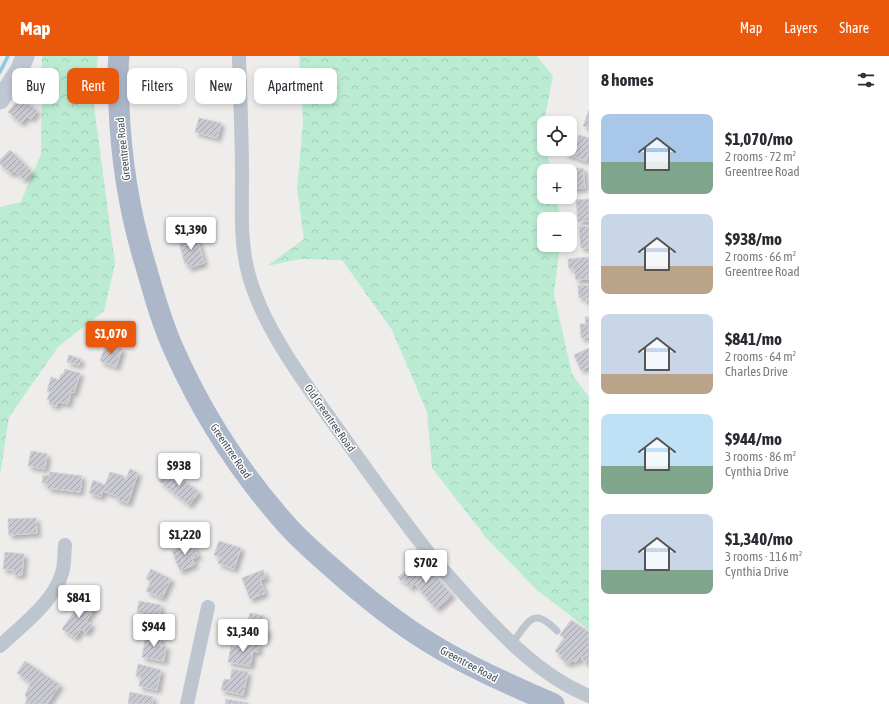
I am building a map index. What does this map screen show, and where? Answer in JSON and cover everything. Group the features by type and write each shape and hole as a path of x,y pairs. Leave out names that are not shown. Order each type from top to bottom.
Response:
{"main road":[{"path":"0,100 20,69 25,56"},
{"name":"Greentree Road","path":"119,56 120,126 126,179 136,235 159,313 173,349 189,382 230,452 255,487 285,524 321,558 384,612 429,643 485,674 554,704"}],"street":[{"name":"Old Greentree Road","path":"239,56 242,127 242,233 248,272 262,310 274,334 307,386 432,557 497,630 512,644 534,663 563,682 589,696"},
{"path":"0,646 44,604 55,588 62,573 65,545"},
{"path":"187,704 208,608"}],"lane":[{"path":"512,644 528,623 539,617 548,622 557,631"}],"green space":[{"path":"42,56 98,56 97,68 67,68 67,104 94,104 115,264 104,311 59,346 9,417 0,476 0,207 21,202 41,154 42,104 59,104 59,68 42,68"},
{"path":"299,56 537,56 553,76 545,116 537,116 537,156 548,156 549,164 537,164 537,204 558,204 559,212 537,212 537,252 559,252 554,294 572,374 589,397 589,630 538,591 488,540 432,468 427,412 392,330 342,260 300,259 267,266 304,239 297,189 303,123 302,104 337,104 337,68 300,68"}],"building":[{"path":"15,104 29,104 37,111 31,119 27,116 21,123 8,112"},
{"path":"589,110 589,128 583,126"},
{"path":"199,118 221,123 217,138 195,132"},
{"path":"579,135 589,138 589,153 586,161 571,156 577,156 577,141"},
{"path":"10,150 32,172 24,180 14,171 11,174 0,164 0,160"},
{"path":"577,168 583,168 585,188 577,189"},
{"path":"589,199 589,221 578,222 577,200"},
{"path":"589,226 589,248 581,248 579,227"},
{"path":"196,234 204,263 188,268 187,263 185,264 178,238"},
{"path":"589,257 589,279 576,280 574,269 569,269 568,259"},
{"path":"589,285 589,304 587,305 586,297 579,298 578,286"},
{"path":"585,317 589,317 589,337 581,338 580,324 586,324"},
{"path":"106,344 122,349 116,367 100,361"},
{"path":"589,348 589,366 581,370 574,355"},
{"path":"69,355 81,359 79,365 67,362"},
{"path":"65,369 80,373 74,393 71,392 68,404 58,402 57,406 49,404 50,400 47,400 50,392 47,391 51,377 59,380"},
{"path":"31,451 47,454 45,469 28,466"},
{"path":"130,469 138,473 128,503 116,499 117,496 103,491 101,497 89,493 93,480 105,485 110,472 124,476 123,478 126,479"},
{"path":"169,469 199,492 189,505 159,481"},
{"path":"50,472 82,476 80,492 47,488 48,484 42,483 43,475 49,476"},
{"path":"36,518 37,533 9,535 8,519"},
{"path":"219,541 241,548 234,569 218,563 220,557 214,555"},
{"path":"192,542 198,556 192,559 195,564 180,571 172,551"},
{"path":"5,552 24,554 22,575 13,574 14,570 3,569"},
{"path":"422,560 452,595 436,609 415,584 410,588 398,577"},
{"path":"151,569 171,579 162,598 146,591 151,581 146,579"},
{"path":"263,570 266,578 260,580 265,593 250,599 242,578"},
{"path":"83,599 95,607 86,621 92,625 86,633 81,629 75,638 62,629"},
{"path":"139,601 161,605 157,629 139,626 142,613 137,612"},
{"path":"250,613 265,616 262,627 268,629 265,640 244,634"},
{"path":"571,620 589,632 589,665 581,659 583,658 580,656 576,662 572,660 569,664 561,659 562,656 555,651 564,638 560,635"},
{"path":"146,634 161,637 160,645 166,646 164,661 142,657"},
{"path":"239,641 259,644 258,652 253,651 250,666 228,662 231,646 238,647"},
{"path":"25,661 60,685 47,704 25,704 27,699 25,694 31,683 17,673"},
{"path":"138,664 161,670 157,690 139,686 141,677 136,676"},
{"path":"232,669 248,672 243,695 221,690 224,679 230,680"},
{"path":"130,692 153,697 152,704 128,704"},
{"path":"226,699 248,703 248,704 225,704"}],"waterway":[{"path":"0,72 8,56"}]}
